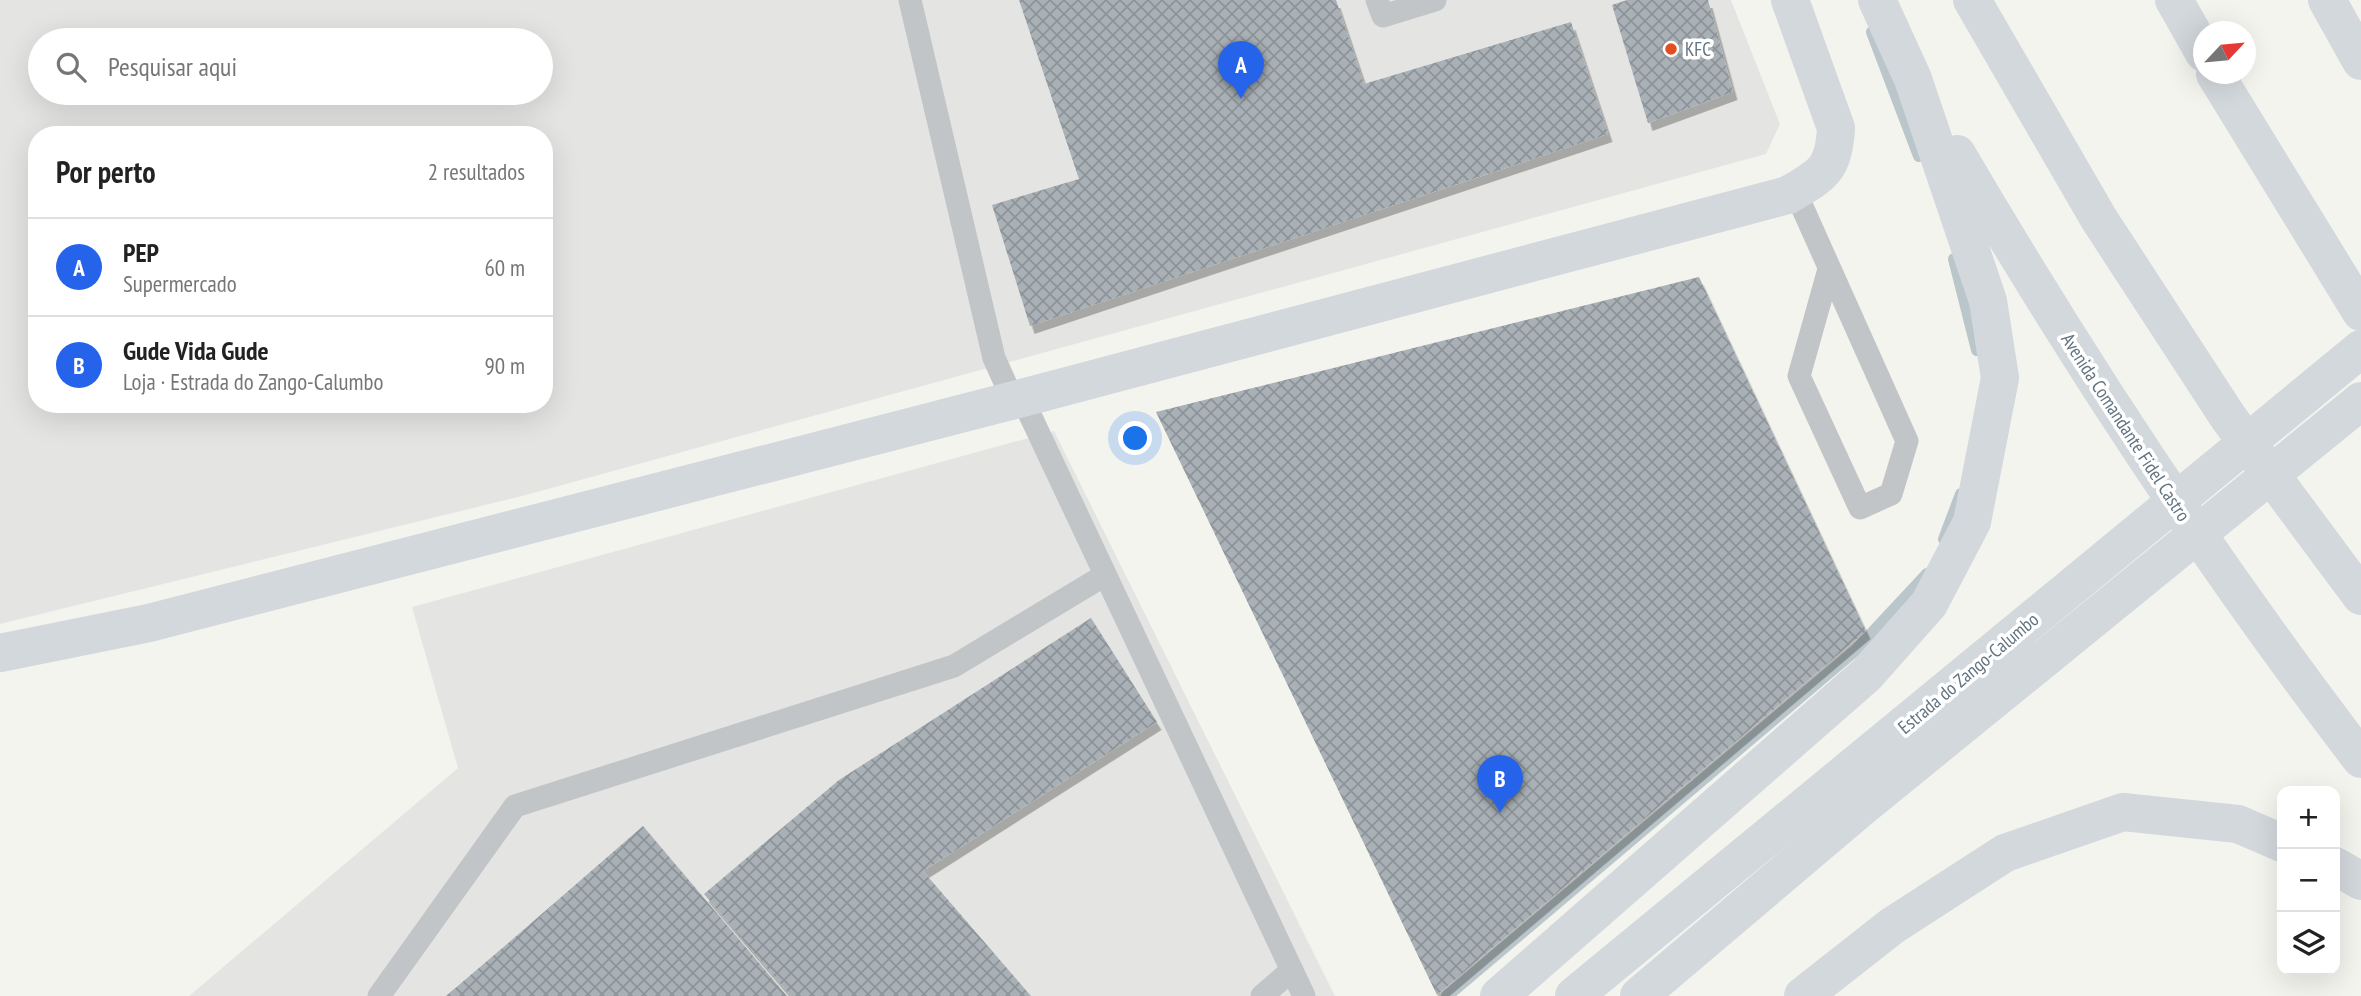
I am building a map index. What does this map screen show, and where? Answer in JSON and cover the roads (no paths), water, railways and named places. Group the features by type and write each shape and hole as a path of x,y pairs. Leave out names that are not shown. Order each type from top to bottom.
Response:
{"main road":[{"path":"0,653 149,623 1017,399 1795,191 1828,169 1835,148 1836,128 1790,0"},
{"path":"1499,996 1866,675 1929,604 1972,522 2000,378 1988,301 1913,79 1877,0"},
{"path":"1972,0 2099,219 2228,417 2361,596"},
{"path":"2174,0 2193,35"},
{"path":"2327,0 2361,61"},
{"name":"Avenida Comandante Fidel Castro","path":"1913,79 2033,283 2156,476 2361,759"},
{"path":"2221,84 2361,312"},
{"name":"Estrada do Zango-Calumbo","path":"1639,996 1851,793 2361,349"},
{"name":"Estrada do Zango-Calumbo","path":"1574,996 1851,793 2361,401"},
{"path":"0,673 149,623"},
{"path":"1803,996 1892,926 2005,853 2123,812 2238,824 2277,841"},
{"path":"2340,869 2361,881"}],"lane":[{"path":"910,0 994,358 1105,575 1304,996"},
{"path":"1377,0 1382,16 1435,0"},
{"path":"1795,191 1907,441 1891,494 1860,508 1799,376 1829,269"},
{"path":"379,996 515,806 954,666 1105,575"},
{"path":"1262,996 1292,970"}],"waterway":[{"path":"1872,32 1919,156"},
{"path":"1954,259 1977,350"},
{"path":"1944,539 1961,494"},
{"path":"1447,996 1857,649 1927,574"}],"place":[{"name":"KFC","path":"1671,49"},
{"name":"PEP","path":"1241,99"},
{"name":"Gude Vida Gude","path":"1500,813"}]}
